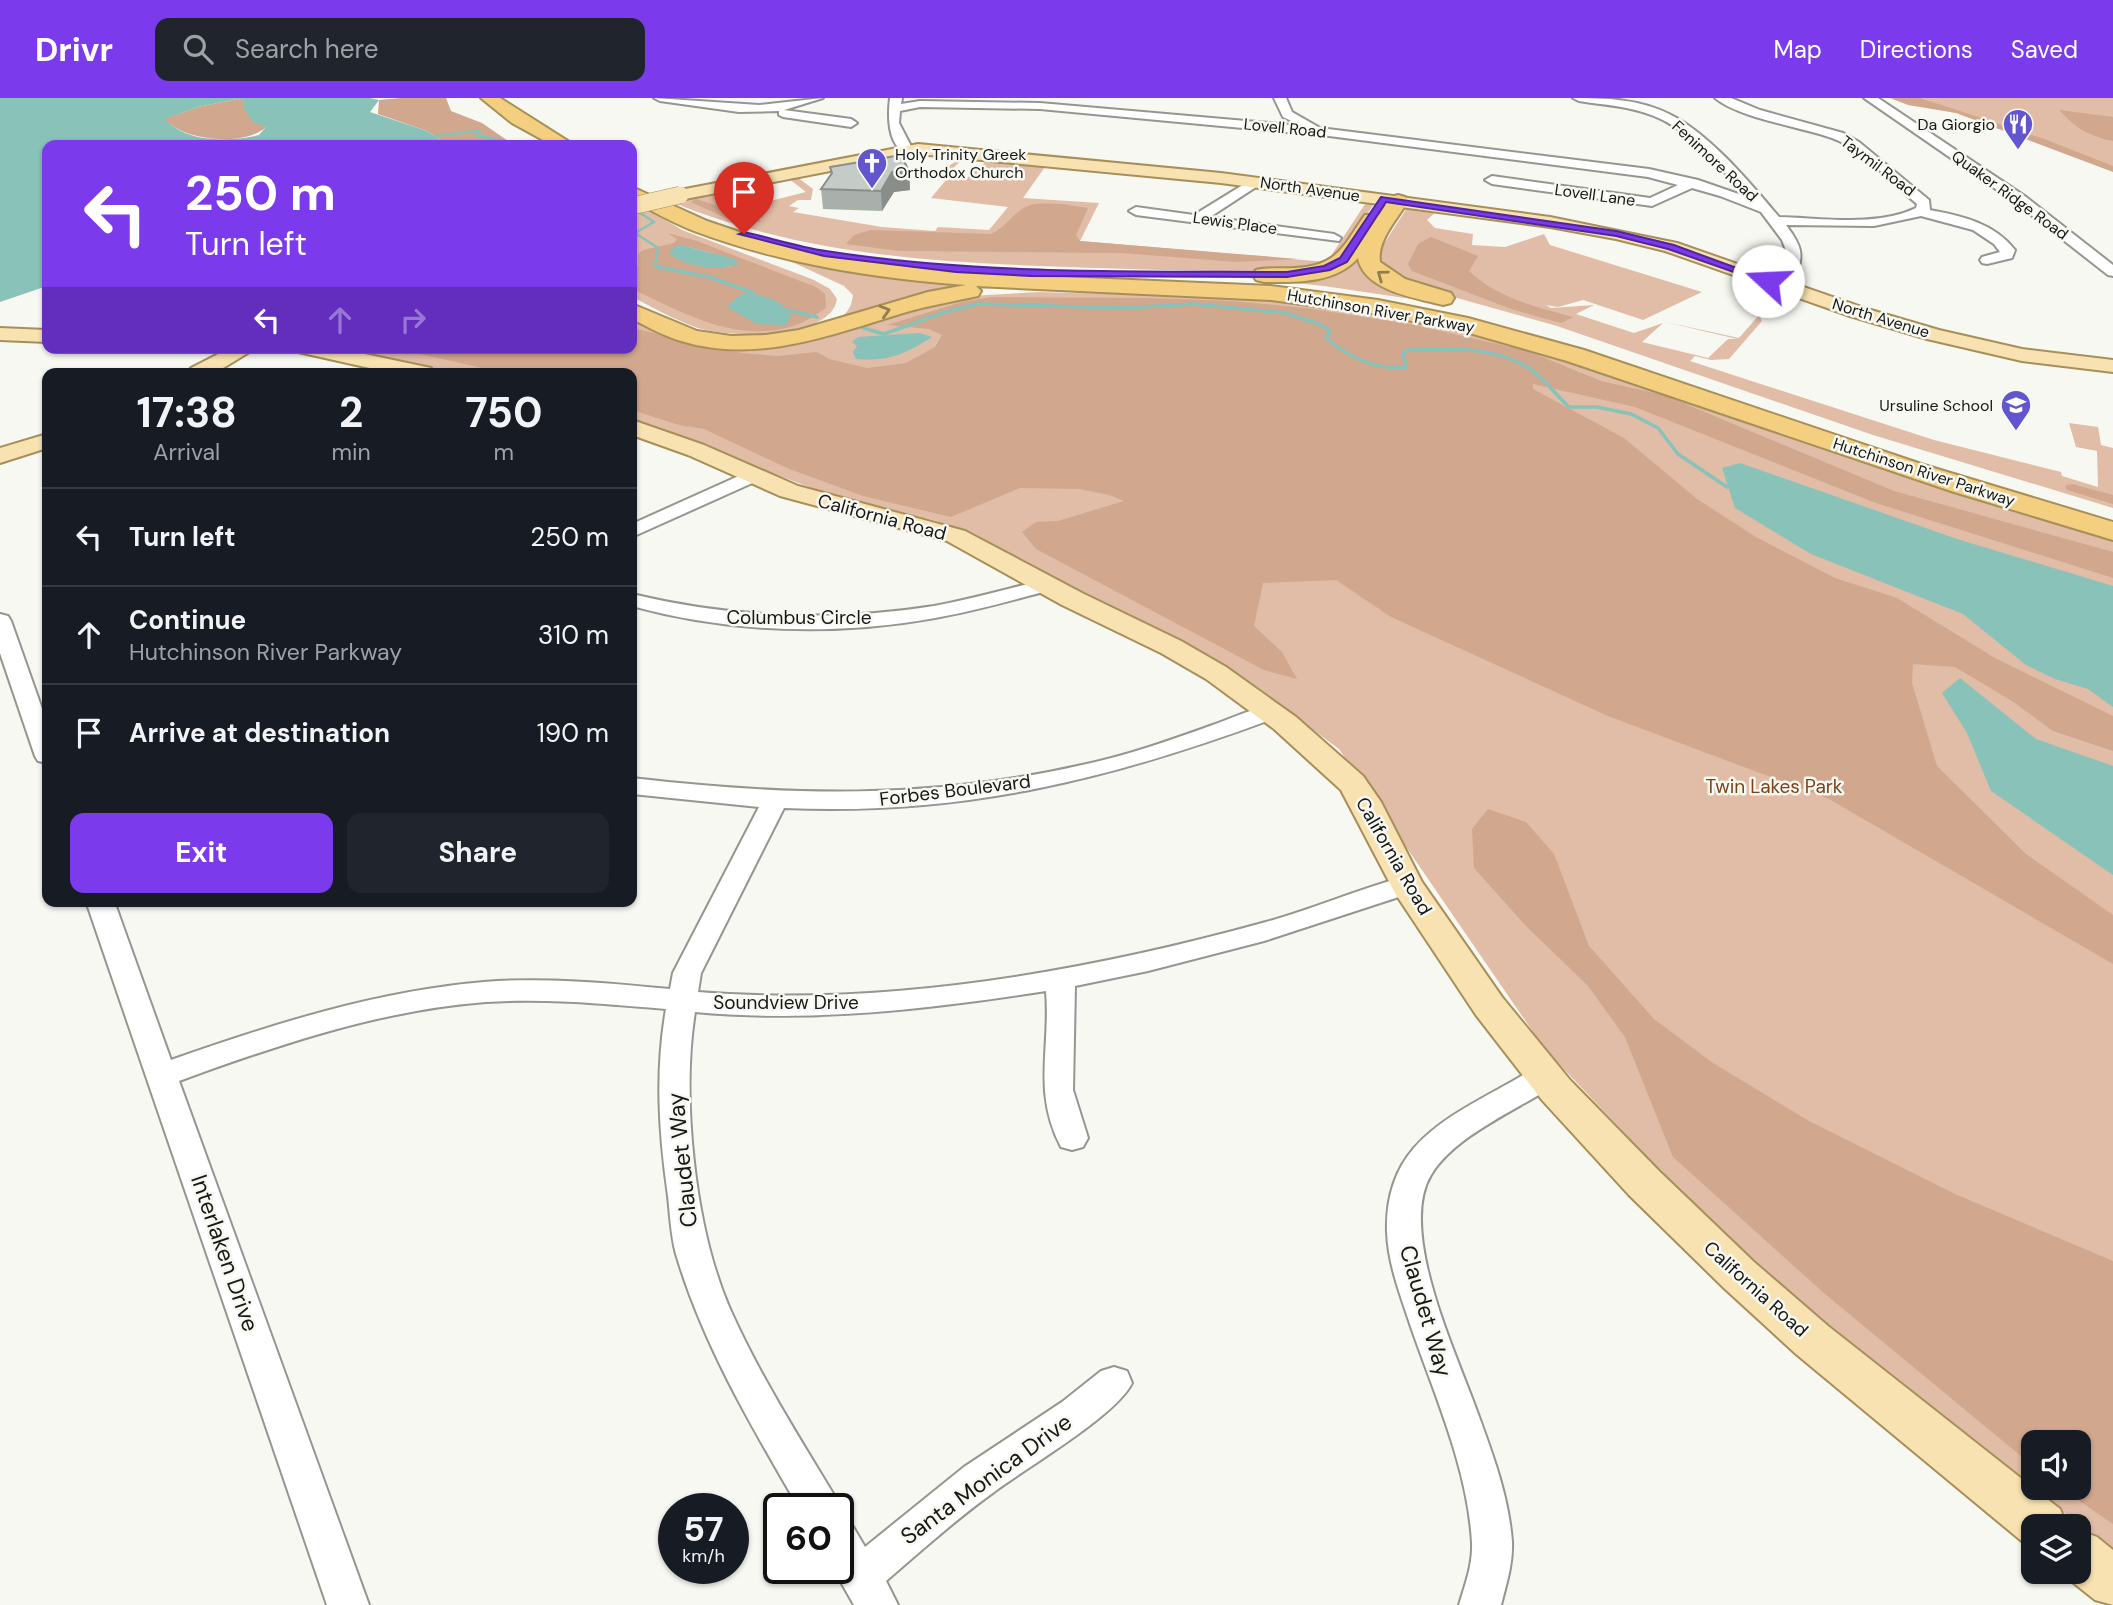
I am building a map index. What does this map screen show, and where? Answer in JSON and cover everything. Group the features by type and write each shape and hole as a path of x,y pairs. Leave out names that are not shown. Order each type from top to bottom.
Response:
{"highway":[{"path":"476,98 490,110 541,140"},
{"path":"489,98 518,119 556,140"},
{"name":"Hutchinson River Parkway","path":"637,196 675,205 712,232 761,247 863,267 964,277 1283,294 1399,310 1508,335 1813,437 2113,531"},
{"name":"Hutchinson River Parkway","path":"637,196 785,245 906,265 1271,285 1433,309 1517,328 1584,348 1839,434 2113,517"},
{"path":"1031,273 1308,273 1333,266 1347,257 1391,200"},
{"path":"1391,200 1368,256 1374,269 1393,282 1587,341 1706,382 1839,434"},
{"path":"637,304 697,331 746,338 780,335 811,328 839,314 842,293 803,271 702,234 675,205"},
{"path":"637,312 696,338 752,343 809,335 918,301 983,290 1056,288 1283,294"}],"main road":[{"path":"882,154 893,144 897,131 953,152"},
{"name":"North Avenue","path":"675,205 907,150 953,152 1254,182 1560,223 1625,236 1671,247 1889,322 1966,343 2046,359 2113,366"},
{"path":"0,334 42,337"},
{"path":"208,368 235,354"},
{"path":"334,354 400,368"},
{"name":"California Road","path":"637,429 696,450 752,476 827,503 940,530 1204,667 1270,712 1316,749 1352,783 1365,802 1407,885 1489,1006 1544,1077 1654,1192 1739,1275 1812,1340 2027,1514"},
{"path":"0,456 42,443"},
{"path":"2091,1565 2113,1582"}],"street":[{"path":"660,98 728,107 761,108 851,123"},
{"path":"1133,114 1140,98"},
{"path":"1280,98 1287,114 1324,132"},
{"name":"Taymil Road","path":"1721,98 1756,112 1830,132 1848,141 1922,199 1924,206 1919,212 1900,219 1880,221 1771,216"},
{"name":"Quaker Ridge Road","path":"1870,98 2021,200 2113,272"},
{"name":"Fenimore Road","path":"1587,99 1640,108 1668,117 1708,173 1771,216"},
{"path":"761,108 812,100 810,108 802,116"},
{"path":"896,102 893,123 907,150"},
{"name":"Lovell Road","path":"896,102 1012,102 1264,125 1649,173 1708,173 1771,216"},
{"path":"1264,125 1287,114"},
{"name":"Lovell Lane","path":"1492,180 1652,202 1708,173"},
{"path":"1199,218 1254,182"},
{"name":"Lewis Place","path":"1136,211 1334,238"},
{"path":"1919,212 1975,224 1989,232 2008,250 2007,254 1987,260"},
{"path":"1771,216 1794,248 1795,262 1786,287"},
{"path":"637,529 752,476"},
{"name":"Columbus Circle","path":"637,601 700,615 747,620 842,621 934,612 1048,585"},
{"path":"0,621 42,741"},
{"name":"Forbes Boulevard","path":"637,787 774,802 840,802 910,797 1025,783 1135,759 1270,712"},
{"name":"Claudet Way","path":"774,802 687,973 675,1044 673,1096 684,1209 692,1251 712,1308 734,1357 811,1493"},
{"name":"Soundview Drive","path":"162,1075 323,1021 425,999 536,990 726,1004 874,1002 954,995 1060,980 1113,971 1239,939 1407,885"},
{"name":"Interlaken Drive","path":"102,907 348,1605"},
{"path":"1060,980 1062,1003 1058,1090 1072,1138"},
{"name":"Claudet Way","path":"1480,1605 1492,1546 1487,1503 1410,1270 1404,1214 1416,1170 1427,1157 1446,1140 1544,1077"},
{"name":"Santa Monica Drive","path":"868,1591 978,1480 1075,1414 1114,1383"},
{"path":"854,1567 868,1591"}],"green space":[{"path":"1922,98 2113,98 2113,168 1927,100"},
{"path":"964,158 946,175 968,177 989,159 1047,164 1023,198 1099,203 1080,241 1327,262 1367,201 1373,205 1343,253 1321,267 1268,272 1040,266 946,261 853,251 762,232 672,202 738,186 766,202 806,192 788,178 797,177 813,189 811,200 798,200 789,206 799,208 793,212 882,227 935,231 938,227 989,230 1008,207 931,198 946,180 935,175"},
{"path":"646,208 682,230 814,280 830,289 837,299 830,313 816,323 775,333 709,331 671,317 637,300 637,210"},
{"path":"1407,208 1437,211 1427,220 1435,228 1473,234 1472,245 1505,247 1544,234 1550,245 1702,292 1643,320 1583,300 1558,307 1546,305 1487,270 1551,308 1594,305 1576,314 1634,333 1663,323 1642,342 1708,358 1728,339 1737,339 1661,321 1739,338 1759,315 1762,321 1729,359 1711,360 1695,356 1690,361 1934,440 2061,472 2062,476 2098,487 2097,451 2076,447 2069,423 2098,427 2101,445 2113,448 2113,508 1873,435 1557,326 1414,286 1382,268 1376,256"},
{"path":"1360,254 1445,304 1247,278 1273,277"},
{"path":"795,259 1020,286 962,290 830,324 846,313 853,295 844,286 790,261"},
{"name":"Twin Lakes Park","path":"1039,292 1226,297 1332,307 1506,340 2113,540 2113,1551 2091,1534 2091,1514 2066,1514 2048,1500 2091,1500 2091,1430 2021,1430 2021,1479 1758,1274 1544,1048 1339,749 1249,682 1169,635 970,535 937,521 833,496 637,422 637,368 431,368 372,354 637,354 637,320 676,337 761,347 953,297"}],"shaded area":[{"path":"446,98 451,111 482,123 507,140 440,140 427,131 378,114 379,100"},
{"path":"1890,98 1921,98 2044,139 2113,166 2113,172 1956,113 1908,105"},
{"path":"237,99 246,101 266,127 244,137 214,139 185,132 164,119 198,107"},
{"path":"2059,110 2113,117 2113,141 2083,130"},
{"path":"696,199 757,218 761,222 730,220 691,202"},
{"path":"1062,204 1088,208 1076,235 1080,241 1298,259 1237,262 1121,253 899,251 846,244 854,235 871,230 991,234 1028,206"},
{"path":"667,233 697,241 816,287 825,294 826,308 793,326 772,331 751,331 710,323 637,291 638,254 643,250 674,243 677,239","holes":["681,245 714,253 731,267 694,265"]},
{"path":"1431,237 1478,256 1469,271 1504,295 1573,317 1561,323 1511,309 1412,271 1408,264 1418,244"},
{"path":"991,297 1232,301 1306,308 1410,324 1528,351 1601,381 1664,395 1894,491 2113,552 2113,578 1876,503 1635,407 1533,384 1533,389 1624,438 1697,499 1756,537 1835,578 1897,598 1995,658 2113,716 2113,751 2053,731 2012,701 1955,667 1913,664 1912,683 1937,766 2026,854 2113,915 2113,964 1829,799 1608,716 1391,617 1336,580 1263,583 1254,626 1282,652 1297,679 1264,670 1036,549 1022,532 1036,522 1058,521 1124,501 1109,495 1080,489 1020,488 951,517 863,496 787,468 704,429 679,425 637,412 637,368 483,368 420,354 637,354 637,329 741,353 778,356 817,352 829,359 867,368 906,363 935,347 942,335 929,329 887,325 962,302"},
{"path":"2072,484 2113,495 2113,504 2067,490 2065,486"},
{"path":"1488,809 1526,822 1554,854 1589,946 1654,1019 1713,1063 1809,1121 1955,1194 2113,1261 2113,1524 2078,1500 2091,1500 2091,1430 2021,1430 2021,1456 1825,1294 1673,1157 1625,1037 1588,986 1526,926 1474,868 1472,829"}],"water":[{"path":"0,98 370,98 379,100 370,112 427,131 440,140 42,140 42,288 0,302","holes":["237,99 245,101 243,107 253,122 266,127 259,135 209,139 184,133 165,119 198,107"]},
{"path":"681,245 735,259 739,263 722,267 693,265 669,253 674,247"},
{"path":"741,294 770,298 782,305 791,317 785,325 757,324 727,307"},
{"path":"920,333 932,337 896,356 856,359 853,352 857,346 852,342 858,337"},
{"path":"1740,463 1957,539 2113,586 2113,707 2088,689 2055,679 2026,665 1963,614 1811,554 1735,508 1722,468"},
{"path":"1960,678 2036,739 2113,766 2113,875 1991,791 1967,733 1942,693"}],"building":[{"path":"901,155 909,171 892,172 881,191 821,189 832,173 830,167"}],"waterway":[{"path":"435,136 478,131 481,134 477,136 498,140"},
{"path":"637,211 654,222 637,232"},
{"path":"637,234 658,248 655,266 662,269"},
{"path":"658,267 709,277 754,293 751,299"},
{"path":"863,328 884,334 942,313 978,304 1124,308 1194,304 1285,313 1319,324 1330,331 1326,338 1344,351 1374,365 1406,367 1403,354 1407,350 1473,350 1505,357 1534,372 1569,407 1597,407 1631,414 1658,428 1678,454 1727,487"},
{"path":"779,308 817,317"}],"place":[{"name":"Da Giorgio","path":"2018,151"},
{"name":"Holy Trinity Greek Orthodox Church","path":"872,190"},
{"name":"Ursuline School","path":"2016,432"}],"route":[{"path":"744,234 824,253 887,263 956,269 1031,273 1287,275 1308,273 1344,260 1384,199 1593,229 1671,247 1768,281"}]}
